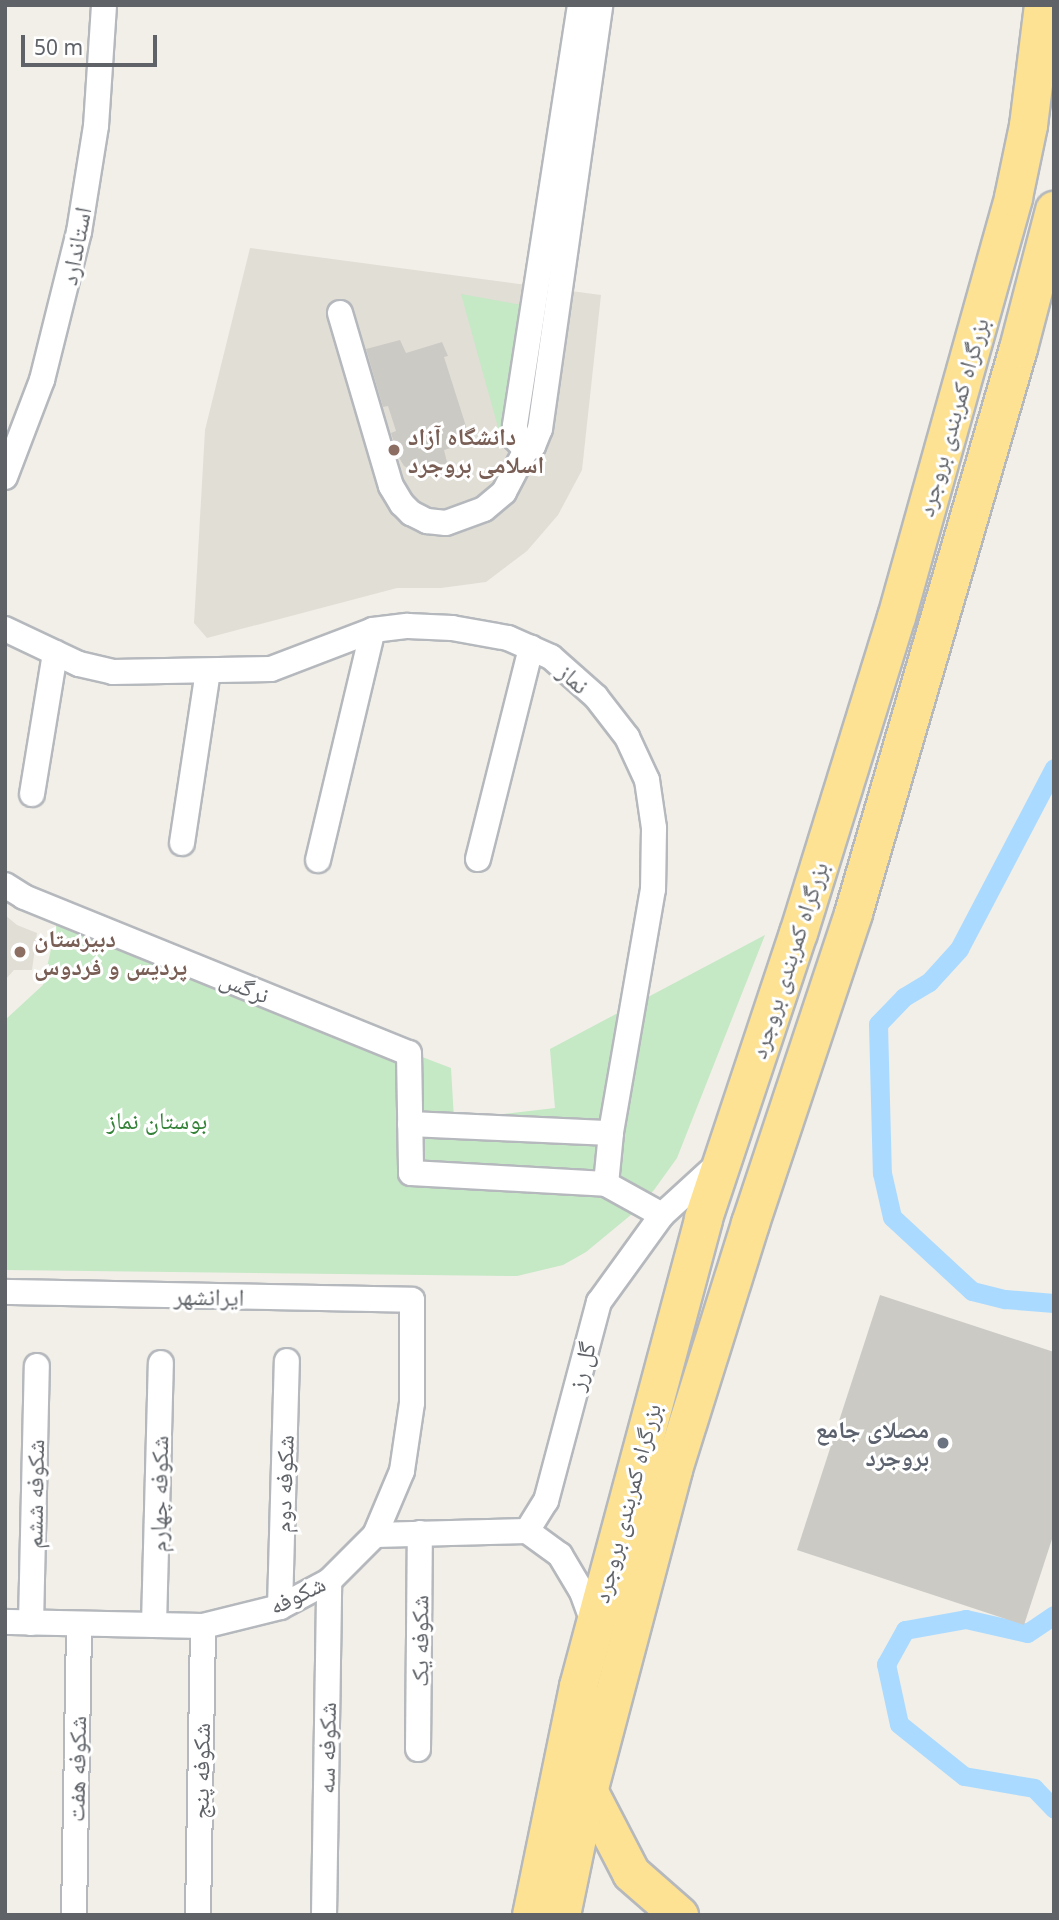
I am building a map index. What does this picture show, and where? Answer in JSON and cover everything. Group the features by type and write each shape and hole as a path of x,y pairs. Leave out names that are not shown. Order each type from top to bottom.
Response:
{"highway":[{"name":"بزرگراه کمربندی بروجرد","path":"536,1911 594,1626 660,1375 723,1160 844,788 967,367 1013,197 1028,125 1043,5"},
{"name":"بزرگراه کمربندی بروجرد","path":"536,1911 588,1790 673,1469 750,1223 853,913 1018,348 1054,210"},
{"path":"588,1790 631,1873 679,1915"}],"street":[{"name":"استاندارد","path":"5,477 42,380 79,232 96,126 104,5"},
{"path":"526,450 515,438 515,426 580,5"},
{"path":"340,313 391,486 401,504 411,513 428,521 446,523 484,509 504,492 526,450 533,446 540,429 600,5"},
{"name":"نماز","path":"5,629 79,664 113,672 208,672 271,669 373,630 408,626 452,628 508,638 551,657 596,697 627,737 646,780 654,828 653,889 611,1133 606,1184"},
{"path":"318,860 373,630"},
{"path":"478,859 531,648"},
{"path":"32,794 55,653"},
{"path":"182,843 208,672"},
{"name":"نرگس","path":"5,885 24,897 409,1053 410,1124"},
{"path":"611,1133 410,1124 411,1173 606,1184 662,1215"},
{"name":"گل رز","path":"527,1531 546,1501 599,1302 662,1215 723,1160"},
{"name":"ایرانشهر","path":"5,1292 412,1300"},
{"name":"شکوفه","path":"5,1622 203,1626 280,1607 329,1581 375,1535 402,1471 412,1403 412,1300"},
{"name":"شکوفه دوم","path":"280,1607 287,1361"},
{"name":"شکوفه چهارم","path":"154,1625 161,1363"},
{"name":"شکوفه ششم","path":"31,1623 37,1366"},
{"path":"375,1535 527,1531 560,1555 582,1592 594,1626"},
{"name":"شکوفه یک","path":"418,1749 420,1534"},
{"name":"شکوفه سه","path":"324,1915 329,1581"},
{"name":"شکوفه هفت","path":"74,1915 79,1623"},
{"name":"شکوفه پنج","path":"198,1915 203,1626"}],"shaded area":[{"name":"دانشگاه آزاد اسلامی بروجرد","path":"250,248 601,295 582,470 558,515 527,551 486,582 441,588 397,588 207,638 194,623 205,430"},
{"name":"دبیرستان پردیس و فردوس","path":"5,915 17,925 37,933 32,970 14,970 5,980"}],"green space":[{"path":"461,294 522,305 501,438"},
{"name":"بوستان نماز","path":"58,918 451,1068 454,1120 555,1108 550,1049 765,935 677,1158 654,1190 632,1214 586,1252 563,1265 517,1276 5,1270 5,1020 43,985"}],"building":[{"path":"400,340 406,353 442,342 448,356 444,357 471,442 444,450 448,466 414,471 404,466 398,456 391,433 396,431 388,406 383,407 366,349"},
{"name":"مصلای جامع بروجرد","path":"880,1295 1054,1352 1054,1533 1024,1625 797,1550"}],"waterway":[{"path":"1054,768 959,949 929,982 904,997 878,1024 882,1173 892,1217 972,1291 1005,1299 1054,1303"},
{"path":"1054,1615 1027,1633 966,1619 905,1630 886,1664 899,1724 964,1776 1034,1788 1054,1809"}],"place":[{"name":"دانشگاه آزاد اسلامی بروجرد","path":"394,450"},
{"name":"دبیرستان پردیس و فردوس","path":"20,952"},
{"name":"مصلای جامع بروجرد","path":"943,1443"}]}
